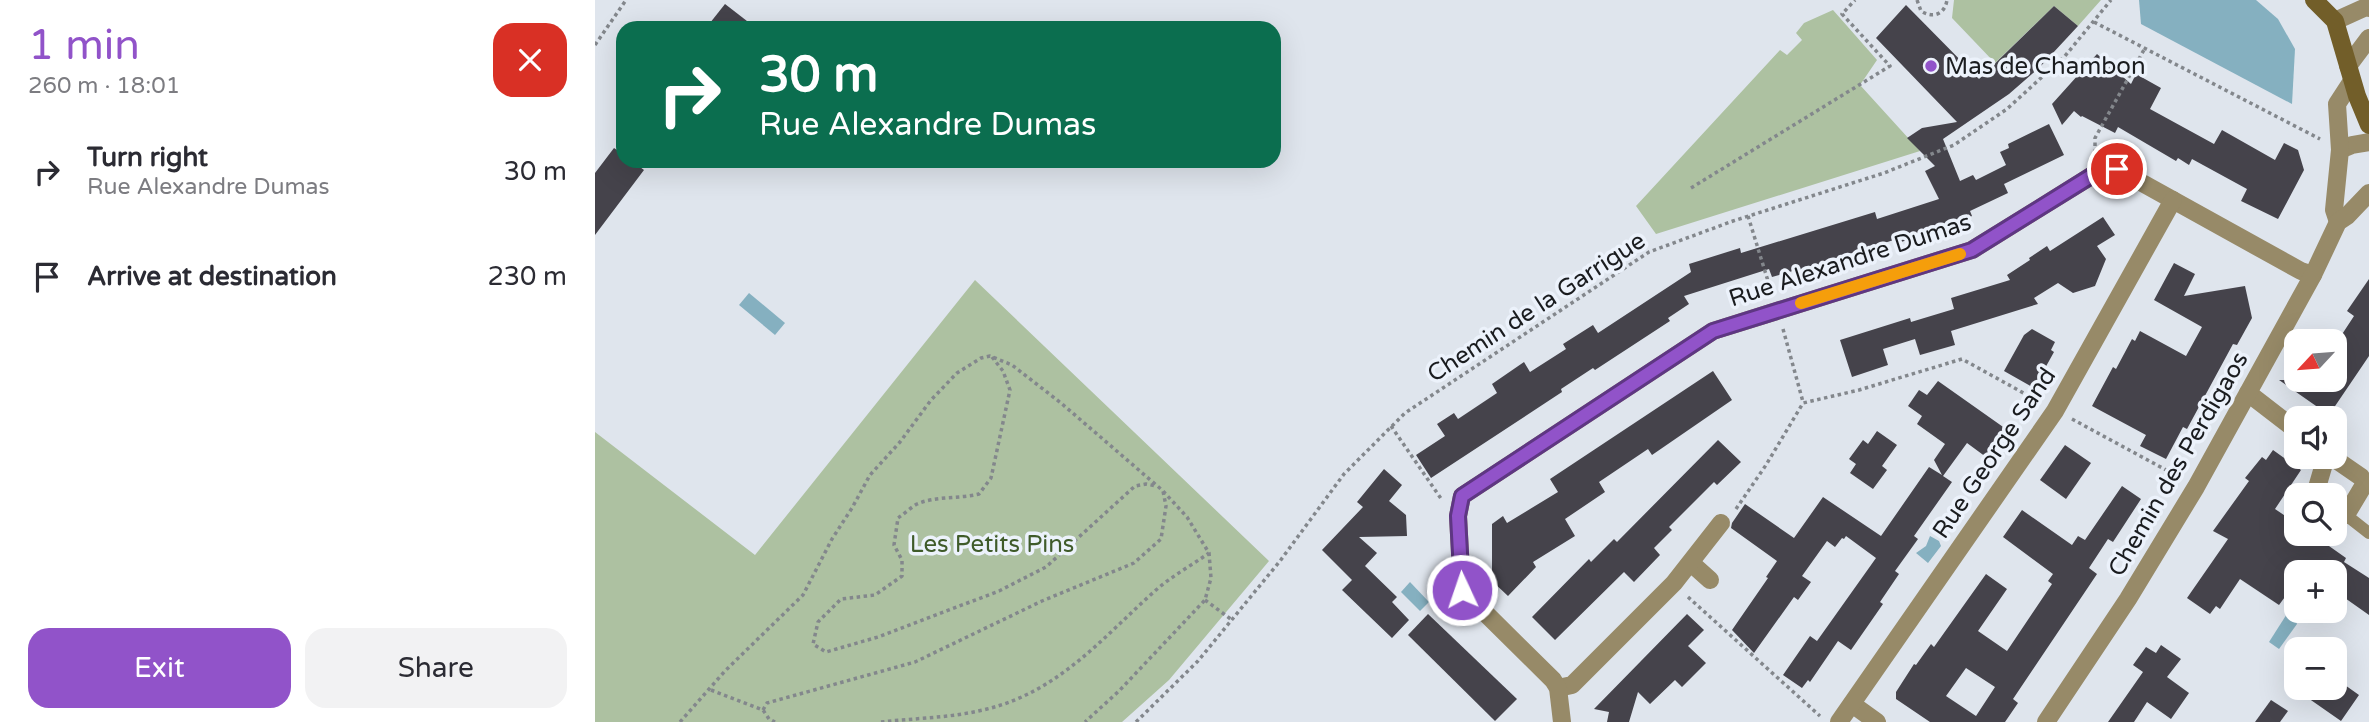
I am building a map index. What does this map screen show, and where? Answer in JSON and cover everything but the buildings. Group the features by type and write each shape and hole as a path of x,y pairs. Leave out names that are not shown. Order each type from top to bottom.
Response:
{"street":[{"path":"2314,0 2335,21 2369,125"},
{"path":"2335,21 2365,7 2369,8"},
{"name":"Chemin des Perdigaos","path":"2338,222 2335,210 2340,150 2337,104 2369,38"},
{"path":"2340,150 2369,142"},
{"path":"2096,173 2117,169 2301,271 2313,275"},
{"name":"Rue Alexandre Dumas","path":"1458,516 1462,496 1713,331 1972,250 2096,173"},
{"name":"Chemin des Perdigaos","path":"2046,722 2128,599 2196,487 2313,275 2338,222 2369,193"},
{"name":"Rue George Sand","path":"1839,722 2055,411 2173,200"},
{"path":"2248,393 2284,421"},
{"path":"2347,467 2365,483 2347,504"},
{"path":"1458,516 1462,590 1553,680 1558,688 1562,722"},
{"path":"1558,688 1572,685 1674,583 1721,523"},
{"path":"1691,563 1710,580"},
{"path":"1852,704 1877,722"}],"lane":[{"path":"2347,517 2369,533"}],"path":[{"path":"595,45 626,0"},
{"path":"1691,188 1890,66 1842,14 1855,0"},
{"path":"1917,0 1921,11 1931,15 1941,13 1947,0"},
{"name":"Chemin de la Garrigue","path":"1136,722 1198,661 1280,561 1344,474 1405,412 1649,252 1748,216 1884,173 1954,145 2007,109 2065,57 2111,0"},
{"path":"2094,22 2340,150"},
{"path":"2096,173 2095,138 2145,48"},
{"path":"1721,523 1735,510 1766,465 1803,403 1778,310 1748,216"},
{"path":"990,356 1003,370 1010,390 991,478 979,494 959,499 938,499 917,505 898,518 894,545 902,560 902,576 875,595 841,599 818,622 813,644 826,652 879,637 999,591 1046,567 1135,486 1156,486"},
{"path":"680,722 725,671 803,595 870,475 900,442 931,400 957,373 981,358 990,356 1012,365 1085,422 1163,490 1187,517 1209,553 1211,578 1205,600 1119,691 1085,722"},
{"path":"1803,403 1859,390"},
{"path":"1391,426 1443,502 1458,516"},
{"path":"763,710 767,703 915,662 1042,601 1134,563 1161,539 1166,506 1163,490"},
{"path":"881,722 943,718 990,709 1037,690 1074,667 1159,587 1209,553"},
{"path":"1674,583 1827,722"},
{"path":"1205,600 1232,620"},
{"path":"711,690 763,710 769,719 775,722"}],"green space":[{"path":"1954,0 2101,0 2078,26 2054,6 1995,63 1952,18"},
{"path":"1833,10 1877,60 1860,85 1920,151 1656,234 1636,206 1780,50 1787,55 1802,40 1796,33 1804,23"},
{"name":"Les Petits Pins","path":"975,280 1269,561 1169,680 1122,722 595,722 595,432 755,555"}],"water":[{"path":"2139,0 2256,0 2278,19 2295,49 2292,104 2141,24"},
{"path":"749,293 785,323 775,335 739,305"},
{"path":"1930,536 1939,541 1941,546 1928,563 1916,553 1926,546"},
{"path":"1410,582 1429,602 1420,611 1401,592"},
{"path":"2284,618 2284,623 2297,623 2288,637 2284,637 2279,649 2269,642"}],"slow traffic":[{"path":"1801,303 1960,254"}],"place":[{"name":"Mas de Chambon","path":"1931,66"}],"route":[{"path":"1462,590 1458,516 1462,496 1713,331 1972,250 2096,173 2117,169"}]}
